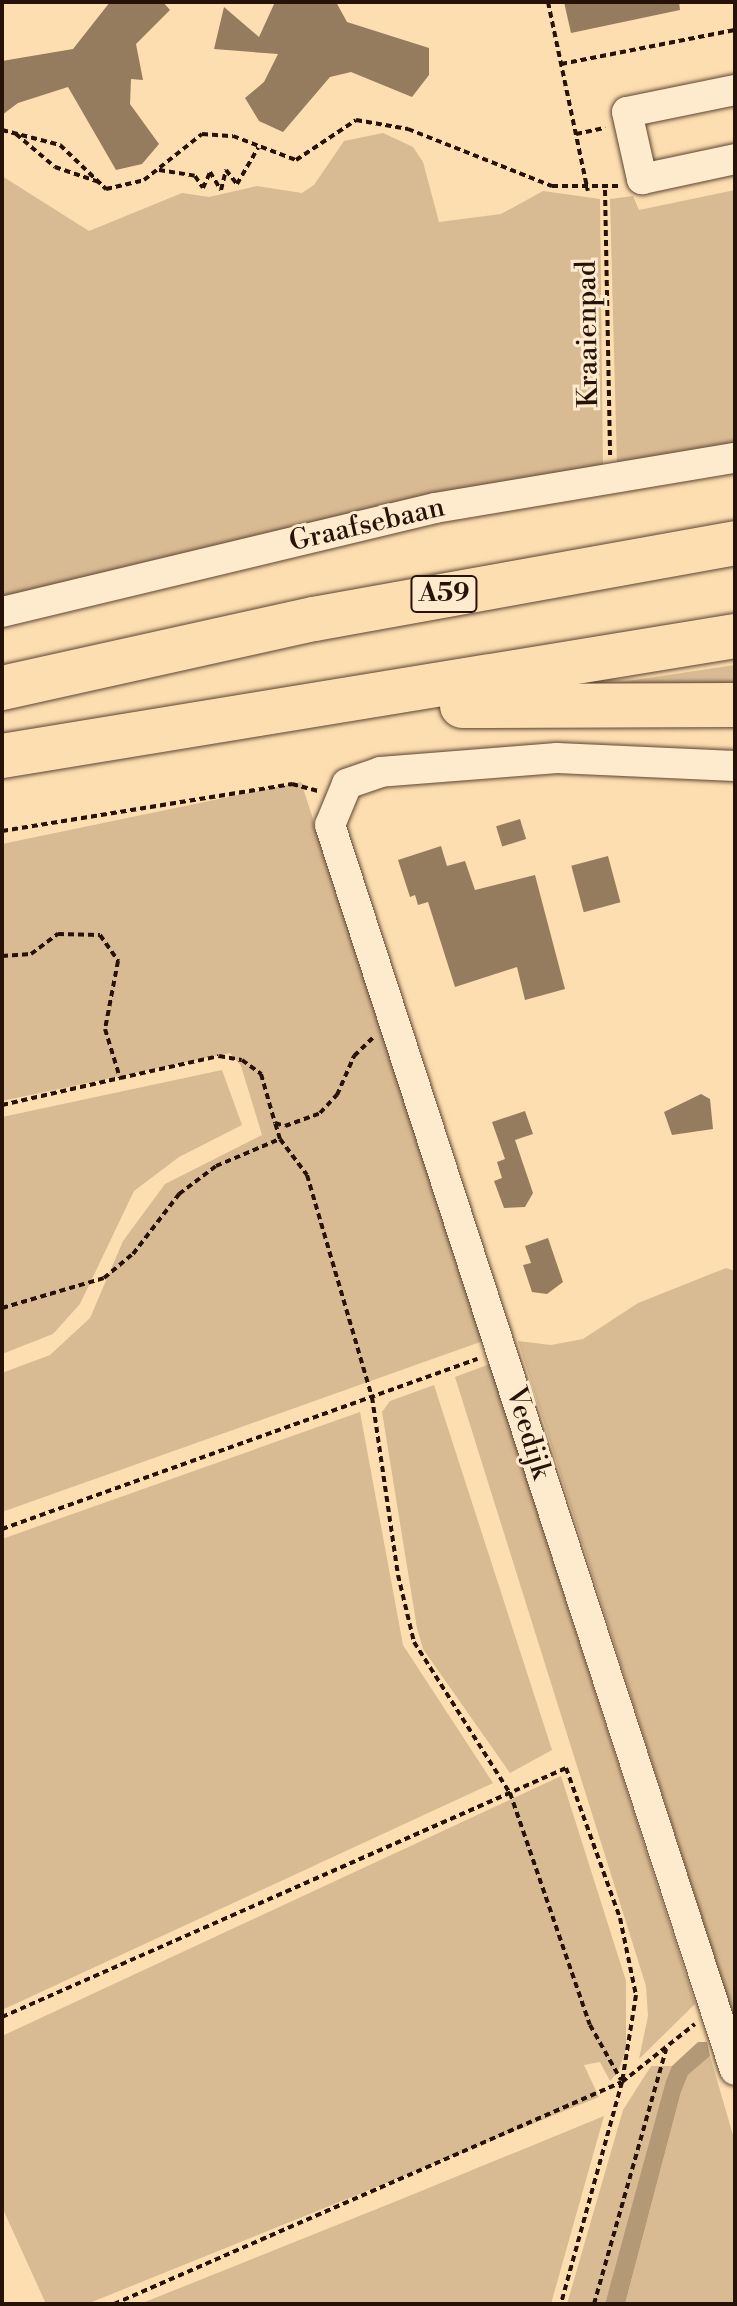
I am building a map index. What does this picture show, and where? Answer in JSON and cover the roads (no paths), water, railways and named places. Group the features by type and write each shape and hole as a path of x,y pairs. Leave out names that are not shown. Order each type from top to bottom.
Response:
{"highway":[{"name":"A59","path":"2,688 314,619 735,543"},
{"path":"2,756 735,636"},
{"path":"328,703 735,705"}],"street":[{"path":"735,90 627,112 642,179 735,159"},
{"name":"Graafsebaan","path":"2,612 435,508 735,458"},
{"name":"Veedijk","path":"735,766 557,758 381,772 347,784 337,796 332,843 502,1350 735,2070"}]}
